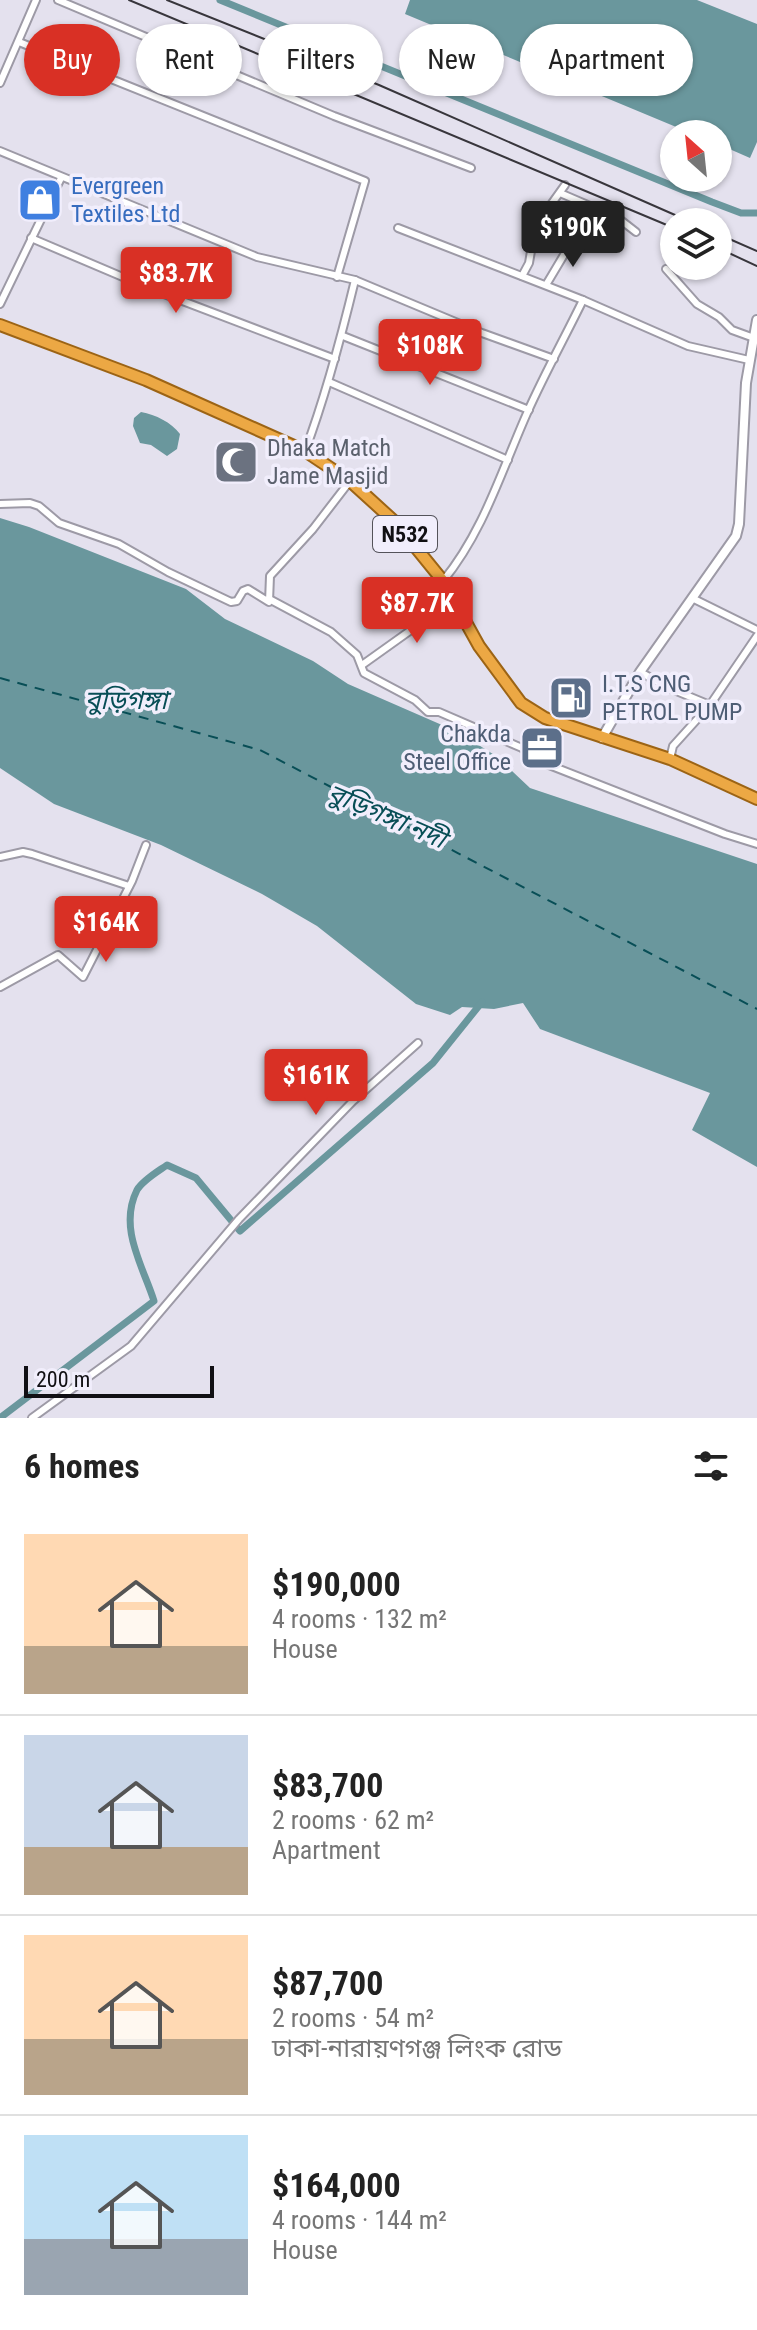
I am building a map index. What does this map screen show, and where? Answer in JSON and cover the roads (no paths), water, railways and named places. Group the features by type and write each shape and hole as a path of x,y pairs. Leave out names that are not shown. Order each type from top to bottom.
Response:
{"highway":[{"name":"N532","path":"0,325 146,380 305,451 350,481 395,522 443,581 479,646 521,703 545,718 670,759 757,799"}],"street":[{"path":"0,83 36,0"},
{"path":"58,0 334,116 471,168"},
{"path":"19,42 365,181 337,277"},
{"path":"0,151 257,257 355,280 482,333 554,359"},
{"path":"0,304 61,178"},
{"path":"522,276 529,263 535,227 565,185"},
{"path":"560,193 618,218 636,232"},
{"path":"398,228 583,300 688,346 749,360"},
{"path":"546,285 571,243 580,235"},
{"path":"31,238 335,359"},
{"path":"305,451 343,336 355,280"},
{"path":"676,280 697,304 719,317 732,330 754,338"},
{"path":"443,581 461,559 477,530 529,410 583,300"},
{"path":"602,738 640,672 736,536 749,360 757,320"},
{"path":"343,336 529,410"},
{"path":"329,382 508,460"},
{"path":"271,600 270,576 313,529 350,481"},
{"path":"0,504 30,503 39,506 59,523 119,544 231,602 237,601 248,589 331,632 357,655 364,673 415,700 428,712 439,712 522,748 544,763 757,844"},
{"path":"692,598 757,630"},
{"path":"362,665 453,600"},
{"path":"670,759 673,746 710,705 757,636"},
{"path":"640,672 710,705"},
{"path":"0,987 58,955 83,977 146,845"},
{"path":"0,857 23,852 32,854 129,886"},
{"path":"32,1418 131,1346 239,1219 353,1101 418,1043"}],"water":[{"path":"410,0 697,0 757,24 757,142 750,158 732,150 732,120 660,120 602,96 693,96 693,24 520,24 520,62 504,55 504,24 429,24 405,14"},
{"path":"141,412 163,420 180,434 177,449 167,456 151,445 140,443 133,426 134,418"},
{"name":"বুড়িগঙ্গা","path":"0,518 186,589 225,619 313,661 348,684 458,732 496,756 530,788 757,864 757,1167 692,1130 710,1093 540,1029 523,1003 494,1009 462,1007 450,1015 416,1004 317,926 262,894 161,845 54,804 0,768"}],"waterway":[{"path":"220,0 712,202 741,213 757,213"},
{"path":"0,1418 154,1301 134,1247 130,1218 137,1190 146,1180 167,1165 196,1178 240,1231 433,1063 482,1002"}],"railway":[{"path":"129,0 660,222"},
{"path":"167,0 379,85 660,208"},
{"path":"732,240 757,251"},
{"path":"732,254 757,266"}],"place":[{"name":"Evergreen Textiles Ltd","path":"40,200"},
{"name":"Dhaka Match Jame Masjid","path":"236,462"},
{"name":"I.T.S CNG PETROL PUMP","path":"571,698"},
{"name":"Chakda Steel Office","path":"542,748"}],"water label":[{"name":"বুড়িগঙ্গা নদী","path":"387,816"}]}
